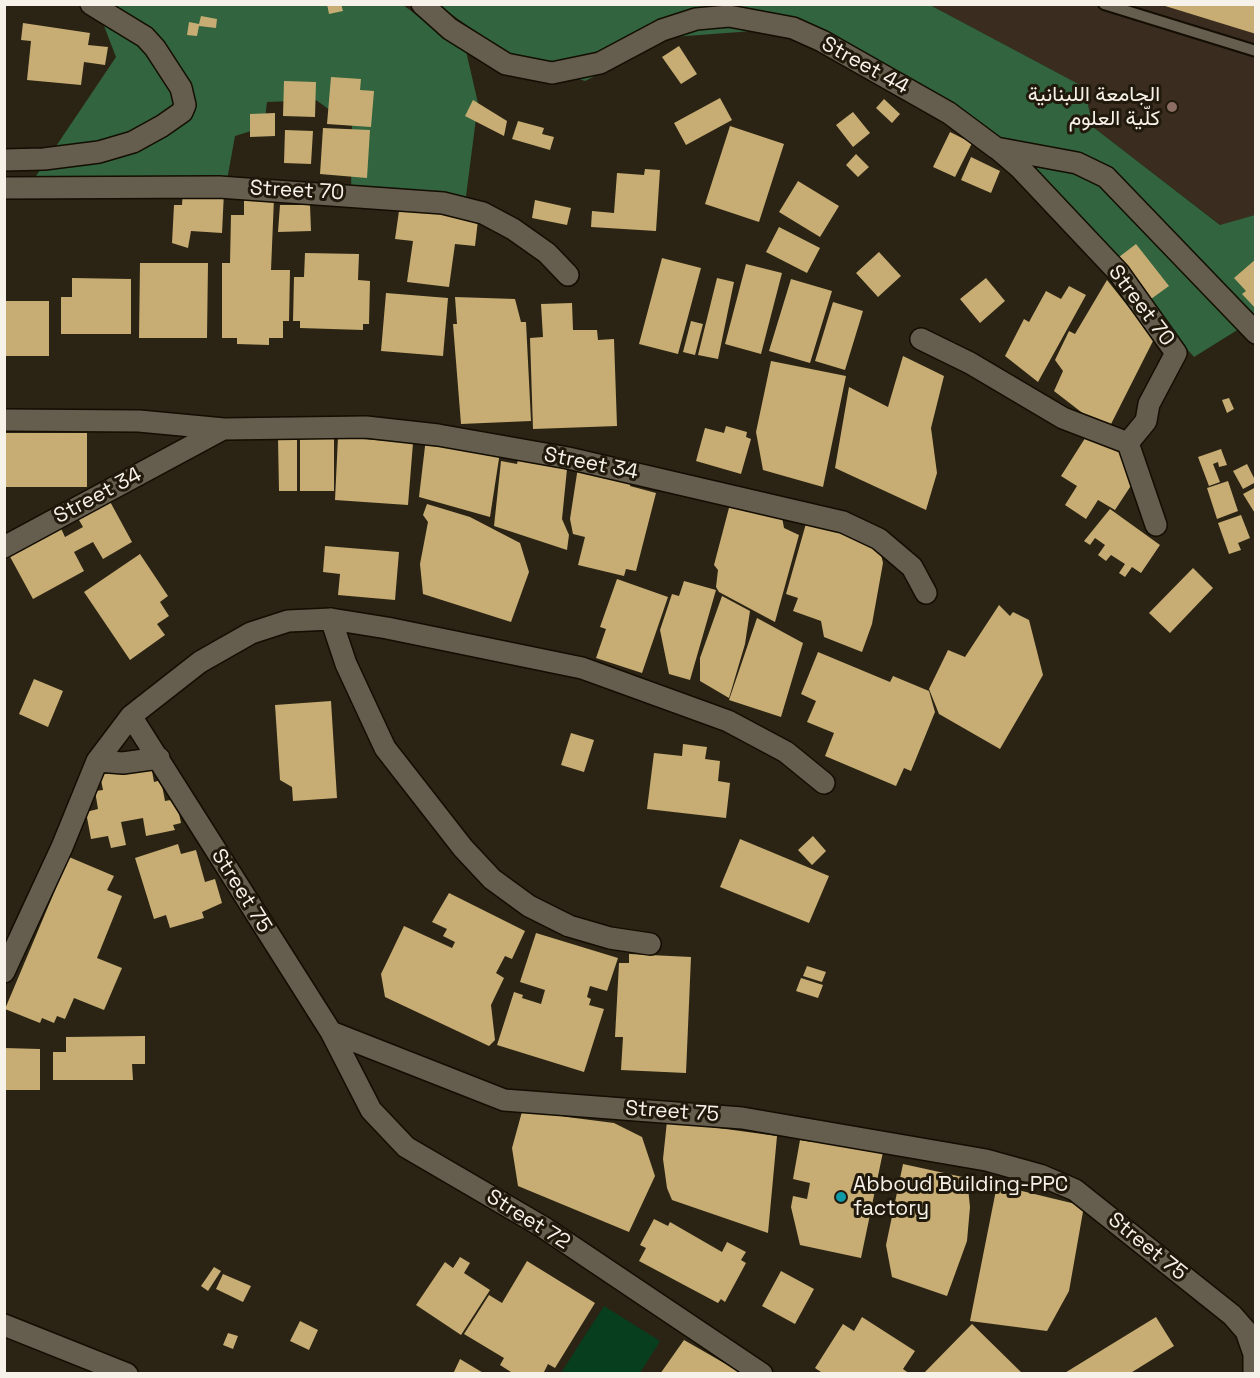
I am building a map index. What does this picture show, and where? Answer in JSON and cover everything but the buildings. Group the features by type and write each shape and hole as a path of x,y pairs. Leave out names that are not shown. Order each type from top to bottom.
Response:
{"street":[{"path":"4,160 44,159 99,152 133,142 182,112 185,105 181,88 155,48 145,37 91,4"},
{"name":"Street 44","path":"422,4 450,30 506,64 552,73 600,63 662,30 696,19 729,16 793,28 822,41 949,113 996,148 1077,163 1106,177 1256,333"},
{"name":"Street 70","path":"996,148 1020,168 1119,273 1176,353 1149,404 1146,421 1128,443"},
{"name":"Street 70","path":"4,188 219,187 443,203 483,213 513,229 547,253 567,275"},
{"path":"921,339 970,363 1063,418 1128,443 1156,525"},
{"name":"Street 34","path":"4,420 140,421 224,429 366,427 438,435 568,458 688,484 843,522 879,538 912,567 926,593"},
{"name":"Street 34","path":"4,547 224,429"},
{"path":"331,619 346,664 385,748 463,848 492,879 529,906 569,926 610,938 650,944"},
{"path":"4,972 62,847 98,761 131,716 200,662 251,633 288,621 331,619 448,639 582,668 728,721 786,752 824,783"},
{"name":"Street 75","path":"131,716 331,1032 504,1100 742,1118 986,1160 1040,1174 1075,1190 1232,1315 1246,1331 1254,1354 1254,1374"},
{"path":"98,761 123,763 159,758"},
{"name":"Street 72","path":"331,1032 353,1081 371,1110 406,1147 543,1227 762,1374"},
{"path":"4,1325 127,1374"}],"lane":[{"path":"1104,4 1256,51"}],"shaded area":[{"name":"الجامعة اللبنانية كلّية العلوم","path":"930,5 1255,5 1255,215 1221,225 1093,127 1084,87"}],"green space":[{"path":"96,5 403,5 466,51 478,103 465,204 351,194 352,126 316,100 267,102 264,127 235,136 227,180 28,188 116,57"},
{"path":"438,5 930,5 1084,87 1093,127 1220,225 1255,215 1255,319 1194,357 1001,138 793,28 673,37 585,81 511,56"},
{"path":"604,1306 660,1341 640,1373 561,1373"}],"place":[{"name":"الجامعة اللبنانية كلّية العلوم","path":"1172,107"},
{"name":"Abboud Building-PPC factory","path":"841,1197"}]}
